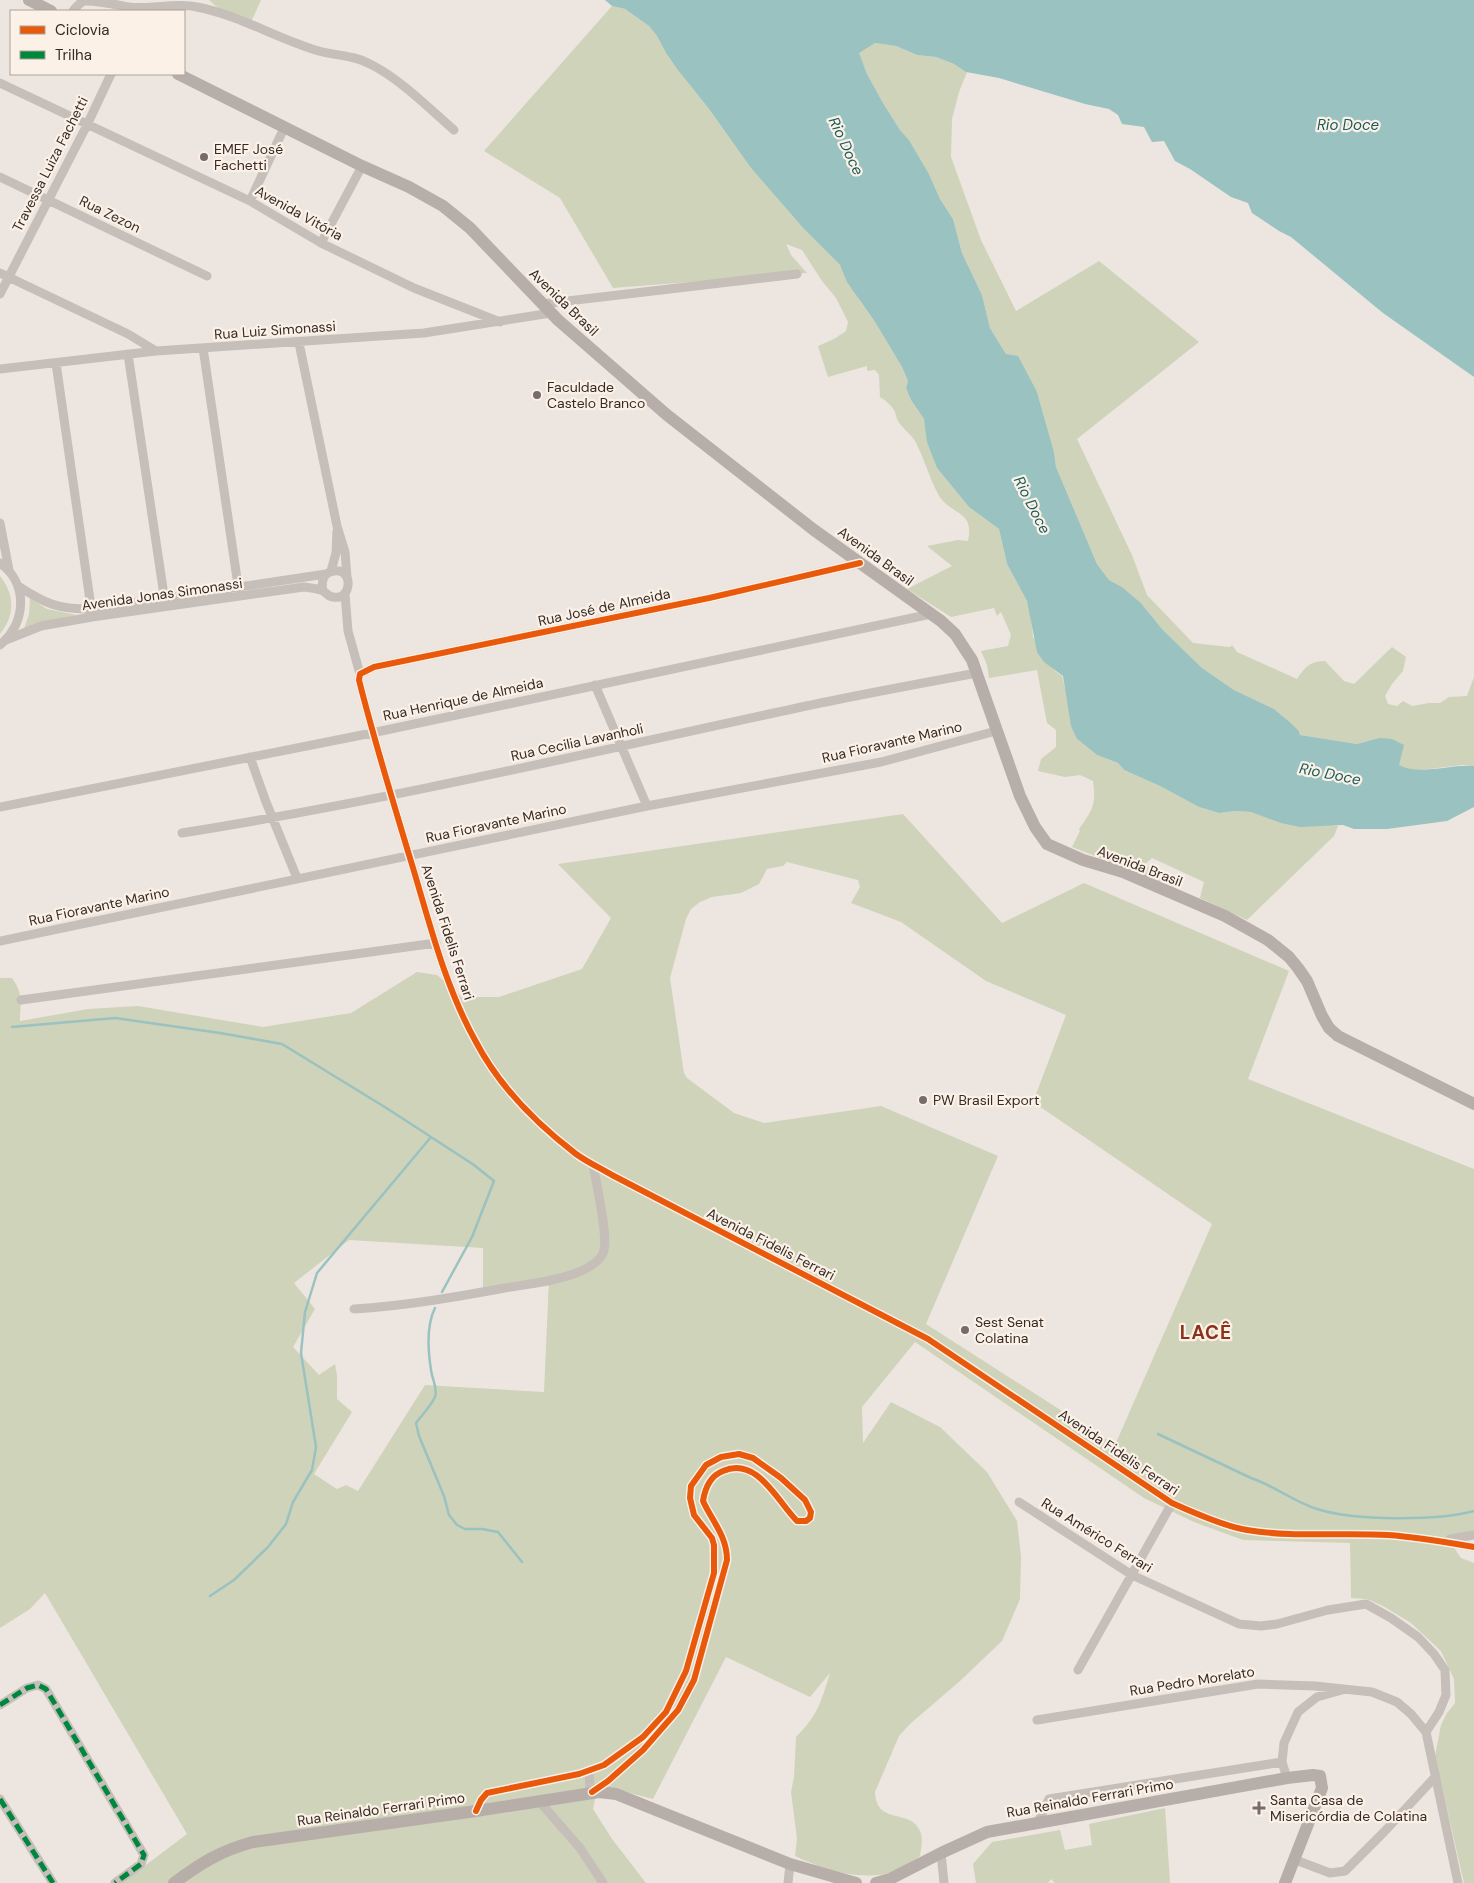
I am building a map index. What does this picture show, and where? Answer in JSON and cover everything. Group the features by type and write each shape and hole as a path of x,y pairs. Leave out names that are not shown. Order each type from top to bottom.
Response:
{"main road":[{"path":"29,0 49,10"},
{"name":"Avenida Brasil","path":"180,75 428,197 457,216 551,313 667,415 814,530 931,614 955,634 972,660 996,731 1028,815 1034,827 1047,844 1083,860 1131,876 1225,916 1254,931 1289,957 1298,968 1307,980 1329,1028 1338,1036 1474,1104"},
{"name":"Rua Reinaldo Ferrari Primo","path":"876,1883 902,1873 940,1853 987,1832 1287,1778 1320,1776 1322,1788 1293,1860"},
{"name":"Rua Reinaldo Ferrari Primo","path":"174,1883 214,1856 253,1842 476,1811 591,1792 616,1794 790,1864 856,1883"},
{"path":"1285,1883 1293,1860"}],"street":[{"path":"74,10 82,2 89,0 137,7 189,3 319,51 351,56 369,63 384,71 454,130"},
{"name":"Travessa Luiza Fachetti","path":"0,294 4,275 49,200 111,75"},
{"name":"Avenida Vitória","path":"2,87 87,124 250,201 321,243 414,288 500,322"},
{"path":"250,201 285,126"},
{"path":"321,243 362,166"},
{"name":"Rua Zezon","path":"0,176 207,276"},
{"path":"542,304 797,274"},
{"path":"4,275 128,334 156,351"},
{"name":"Rua Luiz Simonassi","path":"0,370 156,351 424,333 551,313"},
{"path":"298,342 337,526 345,552 348,589 340,597 333,598 323,591 322,579 328,572 336,553 337,526"},
{"path":"203,348 240,597"},
{"path":"128,354 165,602"},
{"path":"56,363 91,613"},
{"path":"0,523 2,544 9,571 18,586 21,610 16,626 3,643"},
{"path":"0,563 9,571"},
{"name":"Rua José de Almeida","path":"360,677 374,667 709,598 860,563"},
{"path":"328,572 337,570 347,577"},
{"name":"Avenida Jonas Simonassi","path":"3,643 41,626 91,613 165,602 238,586 328,572"},
{"name":"Avenida Jonas Simonassi","path":"18,586 47,604 91,613"},
{"name":"Avenida Jonas Simonassi","path":"165,602 240,597 304,587 323,591"},
{"name":"Avenida Fidelis Ferrari","path":"345,594 348,631 372,733 444,970 466,1023 498,1077 539,1122 577,1155 734,1240 928,1339 1172,1503 1247,1530 1309,1535 1386,1535 1436,1540 1474,1548"},
{"name":"Rua Henrique de Almeida","path":"0,807 372,733 931,614"},
{"name":"Rua Cecilia Lavanholi","path":"182,833 273,819 621,747 800,707 977,673"},
{"path":"595,685 647,806"},
{"name":"Rua Fioravante Marino","path":"0,941 647,806 881,762 996,731"},
{"path":"250,757 297,878"},
{"path":"21,1000 436,943"},
{"path":"354,1309 423,1302 474,1294 557,1279 587,1268 597,1261 604,1251 605,1235 593,1164"},
{"path":"476,1811 487,1793 589,1771 615,1759 643,1737 666,1712 681,1684 707,1602 716,1557 712,1538 694,1515 690,1498 691,1486 697,1475 706,1465 721,1457 739,1454 753,1458 781,1478 806,1500 811,1512 810,1518 806,1521 797,1521 761,1479 747,1470 737,1467 720,1472 708,1482 703,1501 723,1536 726,1544 727,1560 694,1680 678,1710 661,1732 608,1782 591,1792 589,1771"},
{"name":"Rua Américo Ferrari","path":"1019,1502 1132,1575 1239,1624 1261,1626 1277,1624 1328,1610 1366,1604 1391,1618 1418,1637 1434,1654 1445,1670 1446,1695 1439,1712 1426,1732"},
{"path":"1078,1670 1172,1503"},
{"path":"694,1515 700,1508 708,1511"},
{"name":"Avenida Fidelis Ferrari","path":"1436,1540 1456,1539 1474,1535"},
{"name":"Rua Pedro Morelato","path":"1037,1720 1258,1684 1347,1688 1372,1692 1397,1702 1411,1714 1426,1732"},
{"path":"0,1705 27,1688 38,1685 46,1689 144,1855 142,1864 115,1883"},
{"path":"1287,1778 1282,1762 1284,1743 1298,1712 1316,1697 1347,1688"},
{"path":"1426,1732 1458,1883"},
{"path":"1038,1822 1049,1799 1282,1762"},
{"path":"1293,1860 1330,1873 1345,1871 1436,1776"},
{"path":"0,1799 53,1883"},
{"path":"538,1801 580,1848 604,1883"},
{"path":"940,1853 944,1883"},
{"path":"788,1883 790,1864"}],"green space":[{"path":"209,0 261,0 252,20 229,14"},
{"path":"612,6 625,9 649,26 677,69 709,109 751,168 804,229 840,265 860,301 902,367 908,381 906,388 911,400 924,419 937,468 969,507 999,529 1007,564 1027,601 1033,637 1055,671 1062,676 1077,739 1097,755 1118,763 1124,770 1160,786 1199,807 1219,813 1251,812 1265,816 1338,826 1334,836 1247,920 1200,898 1204,882 1152,858 1144,865 1175,880 1175,887 1072,847 1080,831 1079,829 1088,817 1094,802 1093,781 1080,775 1065,777 1038,771 1041,759 1056,747 1056,730 1047,723 1037,670 989,678 987,665 981,651 1008,646 1011,635 1001,612 997,616 994,608 951,617 907,589 952,566 927,546 958,540 968,541 968,523 965,518 943,501 938,494 915,441 897,420 893,408 880,397 879,375 875,370 867,371 867,366 828,377 818,346 846,331 848,322 836,298 822,281 802,250 786,244 791,255 807,273 613,288 560,198 484,151"},
{"path":"875,43 896,46 917,55 936,57 954,64 967,72 959,92 952,119 951,157 981,240 1016,311 1099,261 1199,342 1077,439 1132,555 1147,595 1193,643 1230,647 1232,645 1237,652 1297,679 1308,666 1315,662 1325,661 1344,681 1354,684 1392,647 1406,657 1403,671 1385,696 1388,704 1397,706 1403,701 1412,706 1440,703 1449,697 1467,696 1474,677 1474,766 1462,765 1408,770 1398,765 1379,738 1357,744 1300,735 1299,731 1291,723 1274,709 1234,690 1202,668 1162,629 1141,603 1122,587 1109,580 1097,564 1056,467 1054,452 1037,392 1006,354 990,328 982,295 962,253 953,219 940,199 929,174 909,140 900,130 867,74 858,52"},
{"path":"0,576 11,598 11,612 0,634"},
{"path":"30,598 47,609 77,615 37,623 24,629 29,614"},
{"path":"903,814 1002,923 1084,883 1289,971 1248,1079 1474,1169 1474,1530 1453,1546 1461,1558 1474,1563 1474,1883 1464,1883 1435,1756 1441,1725 1455,1703 1454,1679 1441,1651 1411,1623 1383,1606 1367,1599 1351,1598 1350,1543 1243,1540 1194,1522 1144,1498 915,1342 862,1407 863,1443 891,1402 940,1427 987,1472 1017,1521 1021,1556 1020,1599 1002,1641 899,1736 875,1792 881,1809 887,1813 908,1819 921,1832 920,1856 906,1866 897,1871 884,1874 858,1875 832,1870 795,1856 797,1839 791,1792 794,1777 796,1737 818,1708 830,1673 810,1697 726,1657 653,1799 622,1791 596,1795 593,1809 612,1839 646,1883 122,1883 187,1834 45,1593 30,1609 0,1628 0,978 12,978 16,984 20,999 20,1021 88,1009 138,1006 263,1027 351,1013 417,972 437,975 462,997 499,997 582,969 611,918 558,864","holes":["787,862 858,880 860,887 851,903 901,922 986,981 1066,1015 1033,1102 1212,1224 1115,1445 926,1324 998,1156 881,1106 764,1123 734,1113 687,1078 684,1073 670,978 686,919 691,909 700,902 712,897 741,893 759,884 767,869 783,866","349,1240 483,1248 483,1296 549,1279 544,1392 425,1385 358,1491 346,1485 337,1489 314,1474 352,1412 337,1399 335,1364 319,1375 293,1347 315,1309 294,1283"]},
{"path":"1165,1808 1170,1883 1055,1883 1051,1879 1048,1883 976,1883 973,1864 992,1842 1060,1830 1065,1850 1092,1845 1089,1824"}],"water":[{"name":"Rio Doce","path":"605,0 1474,0 1474,377 1383,313 1291,237 1252,213 1248,203 1231,197 1175,161 1164,141 1152,142 1144,127 1122,124 1118,115 1109,109 1085,104 999,78 966,72 954,64 936,57 917,55 896,46 875,43 859,53 867,74 883,103 900,130 909,140 929,174 940,199 953,219 962,253 982,295 990,328 1006,354 1018,356 1037,392 1054,452 1056,467 1097,564 1109,580 1122,587 1141,603 1162,629 1202,668 1234,690 1274,709 1299,731 1300,735 1357,744 1379,738 1392,739 1404,745 1399,765 1416,770 1474,766 1474,807 1447,821 1387,829 1354,829 1343,825 1300,827 1281,823 1251,812 1219,813 1199,807 1160,786 1124,770 1118,763 1097,755 1077,739 1071,726 1063,676 1044,662 1037,652 1027,601 1007,564 999,529 969,507 937,468 927,442 924,419 911,400 906,388 908,381 902,367 875,322 847,282 840,265 804,229 751,168 709,109 677,69 649,26 625,9 612,6"}],"waterway":[{"path":"12,1027 115,1018 282,1044 388,1109 474,1165 494,1181 472,1237 442,1292"},
{"path":"210,1596 234,1580 268,1547 286,1524 293,1502 312,1470 316,1447 301,1353 305,1312 317,1273 431,1137"},
{"path":"435,1308 430,1323 428,1339 436,1394 431,1404 416,1423 419,1436 444,1496 449,1515 457,1525 465,1529 482,1529 498,1532 522,1562"},
{"path":"1158,1434 1268,1485 1300,1502 1333,1513 1373,1518 1418,1518 1439,1517 1474,1511"}],"marked path":[{"path":"0,1705 27,1688 38,1685 46,1689 144,1855 141,1864 115,1883"},
{"path":"0,1799 53,1883"}],"cycle path":[{"path":"860,563 709,598 374,667 360,674 359,680 377,747 438,952 455,998 485,1058 507,1089 533,1117 580,1157 928,1339 1172,1503 1219,1523 1247,1530 1282,1534 1388,1535 1474,1547"},
{"path":"476,1811 487,1793 579,1774 604,1765 643,1737 666,1712 686,1671 714,1573 714,1545 712,1538 694,1515 690,1498 691,1486 706,1465 721,1457 739,1454 753,1458 781,1478 805,1500 811,1512 810,1518 806,1521 797,1521 774,1492 756,1475 746,1470 735,1468 723,1471 711,1479 703,1501 725,1543 727,1560 694,1680 678,1710 643,1750 608,1781 592,1792"}],"place":[{"name":"EMEF José Fachetti","path":"204,157"},
{"name":"Faculdade Castelo Branco","path":"537,395"},
{"name":"PW Brasil Export","path":"923,1100"},
{"name":"Sest Senat Colatina","path":"965,1330"},
{"name":"Santa Casa de Misericórdia de Colatina","path":"1259,1808"}],"district":[{"name":"LACÊ","path":"1206,1332"}]}
